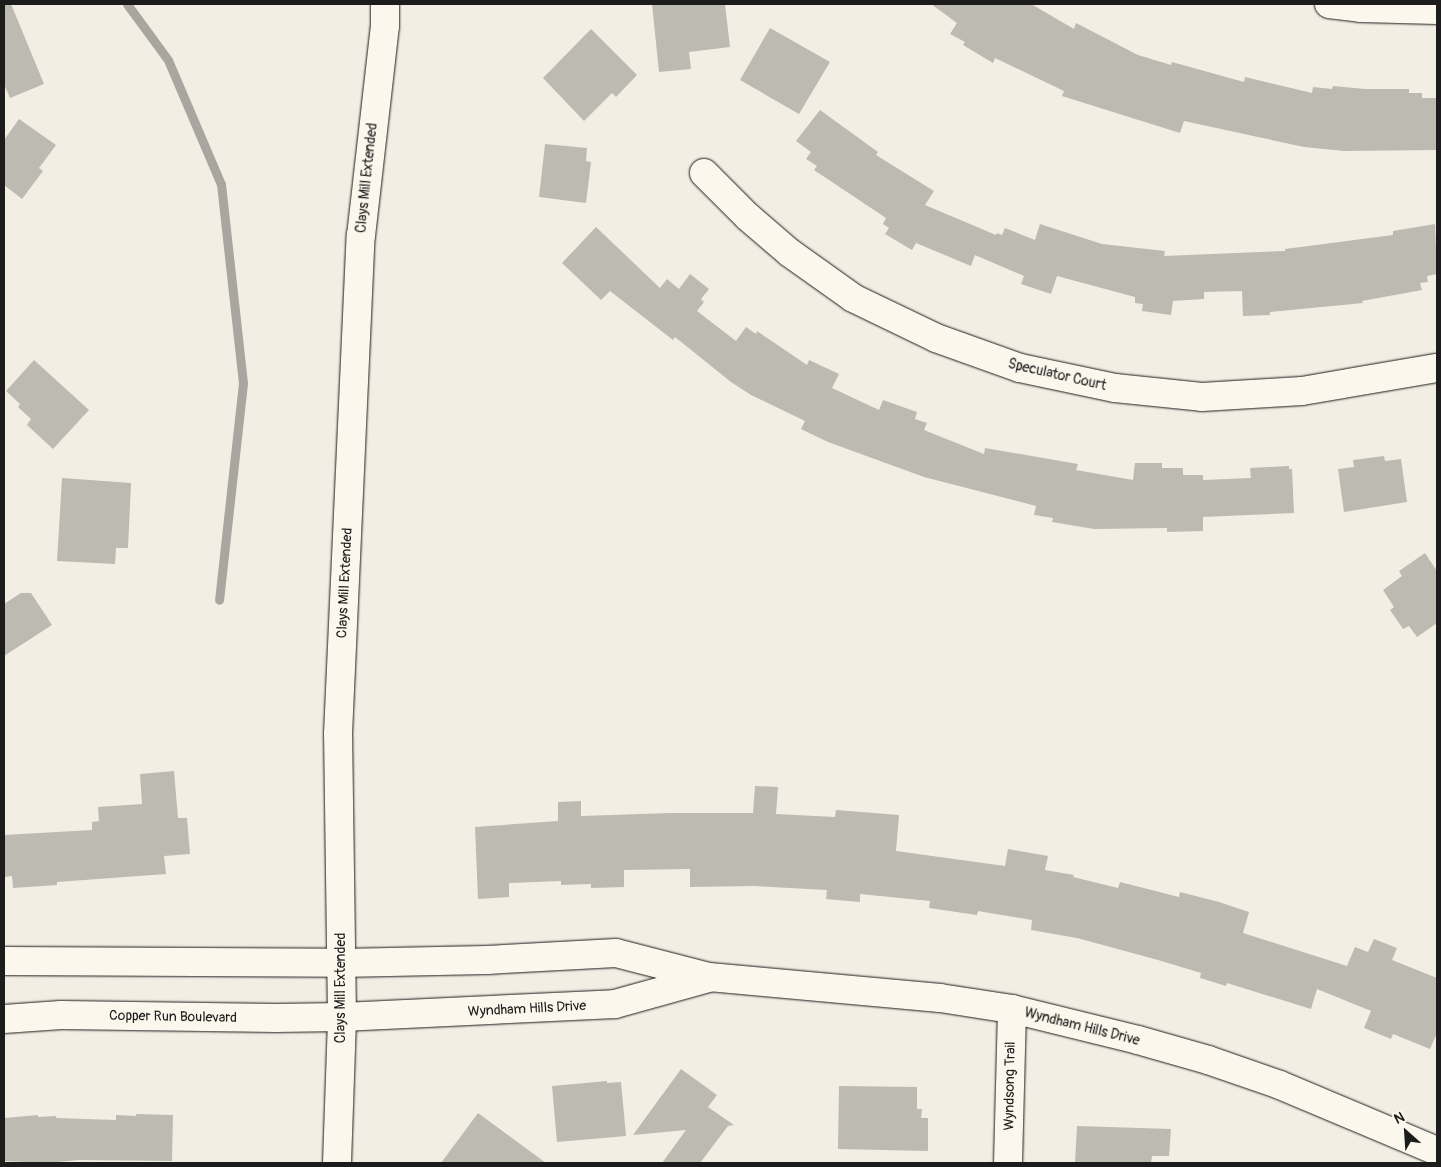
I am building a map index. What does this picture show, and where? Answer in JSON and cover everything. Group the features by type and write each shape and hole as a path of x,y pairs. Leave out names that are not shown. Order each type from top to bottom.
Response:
{"street":[{"name":"Clays Mill Extended","path":"337,1163 342,1017 338,734 359,266 385,26 385,4"},
{"path":"1330,4 1361,8 1437,10"},
{"name":"Speculator Court","path":"704,173 769,235 853,298 936,338 1020,368 1115,388 1202,397 1302,392 1437,368"},
{"name":"Wyndham Hills Drive","path":"341,963 487,960 616,953 709,977 940,998 1012,1009 1138,1040 1217,1063 1280,1085 1437,1151"},
{"path":"4,961 341,963"},
{"name":"Wyndham Hills Drive","path":"342,1017 615,1004 709,977"},
{"name":"Wyndsong Trail","path":"1008,1163 1012,1009"},
{"name":"Copper Run Boulevard","path":"4,1019 61,1015 342,1017"}],"building":[{"path":"4,4 11,4 44,84 10,98 4,84"},
{"path":"652,4 725,4 730,47 689,52 691,69 659,72"},
{"path":"931,4 1031,4 1074,29 1076,23 1138,55 1171,65 1172,62 1244,82 1245,77 1312,93 1313,87 1332,89 1333,86 1365,89 1409,89 1409,93 1422,93 1422,98 1437,98 1437,150 1344,151 1304,147 1184,121 1180,133 1062,96 1064,91 995,58 993,63 963,45 965,42 950,34 957,23"},
{"path":"770,28 830,62 799,114 740,80"},
{"path":"591,29 637,75 616,97 612,93 584,121 543,78"},
{"path":"820,110 878,152 876,155 934,191 925,205 996,235 997,233 1002,235 1005,228 1035,240 1040,224 1102,244 1165,251 1164,256 1285,251 1285,249 1393,235 1393,231 1435,224 1437,274 1427,276 1428,282 1420,283 1422,290 1362,301 1363,303 1270,312 1270,315 1243,316 1242,291 1204,292 1204,299 1173,301 1171,315 1142,311 1143,304 1135,303 1135,297 1057,276 1051,294 1021,284 1024,276 975,255 971,266 916,243 912,250 885,234 889,228 883,224 886,218 814,170 817,166 806,159 811,152 796,141"},
{"path":"19,119 56,145 39,168 43,171 22,199 4,185 4,140"},
{"path":"545,144 587,148 586,161 591,162 586,203 539,197"},
{"path":"596,227 660,288 667,279 679,289 690,274 709,289 701,299 704,302 697,311 736,341 746,327 756,334 757,331 807,365 809,360 839,374 832,388 879,410 883,400 917,412 915,419 927,423 924,430 984,454 985,448 1078,464 1076,470 1133,480 1135,463 1162,463 1162,468 1183,468 1183,475 1203,475 1203,480 1251,478 1250,468 1289,466 1289,469 1292,469 1294,513 1203,517 1203,531 1167,532 1167,528 1094,529 1052,522 1053,518 1034,515 1036,506 924,477 828,442 801,429 805,421 751,395 731,382 675,337 673,340 610,291 601,300 562,263"},
{"path":"34,360 89,410 53,449 27,425 31,419 18,407 20,404 6,391"},
{"path":"1384,456 1385,461 1401,459 1407,502 1344,512 1338,469 1354,467 1353,460"},
{"path":"62,478 131,483 128,548 116,548 115,564 57,561"},
{"path":"1425,553 1437,571 1437,623 1417,637 1409,626 1403,629 1390,610 1394,607 1383,590 1402,576 1399,571"},
{"path":"21,593 31,593 52,625 4,656 4,604"},
{"path":"174,771 178,818 187,818 190,854 164,856 166,874 57,882 57,885 13,888 12,876 4,877 4,835 92,830 92,822 99,821 98,807 142,804 140,774"},
{"path":"755,786 778,787 776,814 835,817 836,810 899,815 896,851 1005,866 1008,849 1048,856 1045,870 1074,875 1073,877 1118,888 1120,882 1179,897 1180,892 1219,902 1249,912 1243,933 1347,966 1355,947 1368,952 1374,939 1397,948 1392,960 1437,978 1437,1033 1430,1049 1393,1034 1391,1039 1364,1028 1371,1011 1317,989 1311,1009 1227,983 1226,986 1200,978 1201,973 1158,960 1077,938 1031,930 1032,920 978,911 977,915 929,908 930,901 860,894 860,902 826,899 827,890 754,886 690,887 690,869 624,870 624,887 591,888 591,884 561,885 561,881 509,883 509,897 478,899 475,827 558,821 558,802 581,801 581,816 753,813"},
{"path":"681,1069 717,1095 708,1107 734,1125 728,1126 700,1163 662,1163 686,1130 633,1135"},
{"path":"607,1081 607,1083 621,1082 626,1136 557,1142 552,1086"},
{"path":"839,1086 917,1087 917,1109 922,1109 921,1118 928,1118 928,1151 838,1149"},
{"path":"478,1113 546,1163 441,1163"},
{"path":"136,1114 173,1115 172,1161 79,1160 46,1163 4,1161 4,1118 38,1115 38,1117 56,1116 56,1118 116,1120 116,1115 136,1116"},
{"path":"1077,1126 1171,1129 1169,1156 1152,1156 1151,1163 1075,1163"}],"waterway":[{"path":"127,4 168,60 221,184 243,383 219,600"}]}
